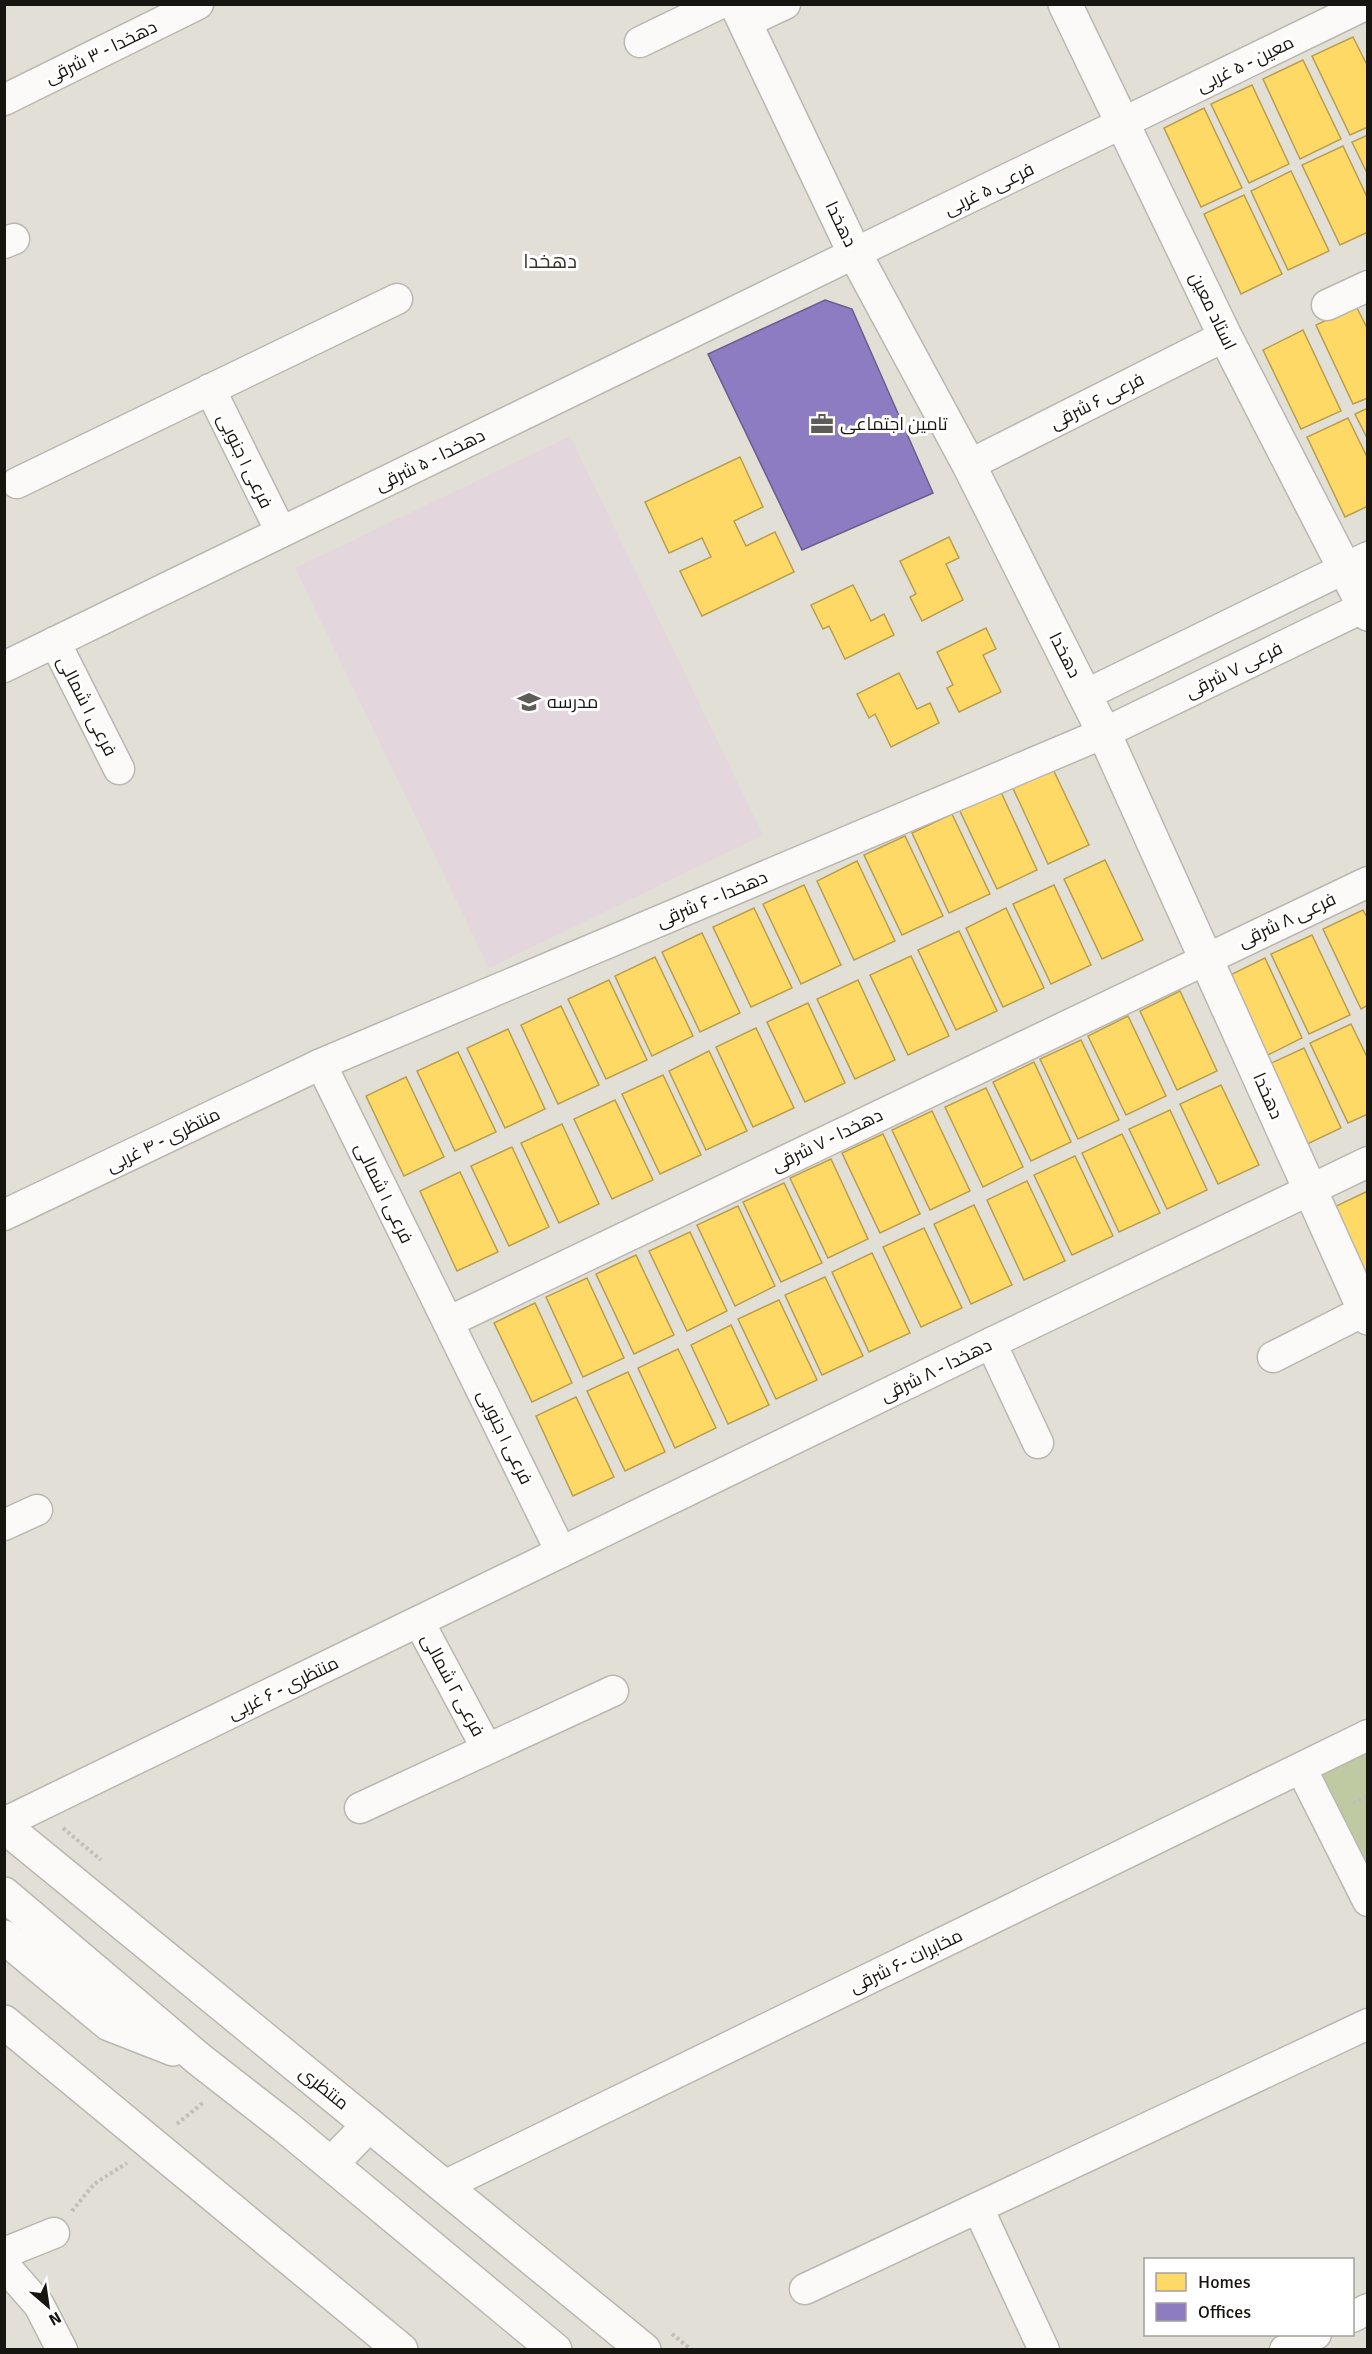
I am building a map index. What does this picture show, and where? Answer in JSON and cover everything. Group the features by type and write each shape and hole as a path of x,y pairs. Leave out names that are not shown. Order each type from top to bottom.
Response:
{"street":[{"name":"دهخدا - ۳ شرقی","path":"4,100 198,4"},
{"path":"640,42 733,11 785,4"},
{"name":"استاد معین","path":"1065,4 1225,336 1356,563 1366,609"},
{"name":"معین - ۵ غربی","path":"1123,123 1367,4"},
{"name":"دهخدا","path":"733,11 855,254 969,465 1104,733 1366,1314"},
{"name":"فرعی ۵ غربی","path":"855,254 1123,123"},
{"name":"دهخدا - ۵ شرقی","path":"4,667 855,254"},
{"path":"1328,305 1368,285"},
{"path":"17,483 397,299"},
{"name":"فرعی ۶ شرقی","path":"969,465 1225,336"},
{"name":"فرعی ۱ جنوبی","path":"210,389 281,532"},
{"path":"1085,695 1356,563"},
{"name":"فرعی ۷ شرقی","path":"1104,733 1366,609"},
{"name":"فرعی ۱ شمالی","path":"55,642 119,769"},
{"name":"دهخدا - ۶ شرقی","path":"321,1064 1104,733"},
{"name":"فرعی ۸ شرقی","path":"1206,957 1368,882"},
{"name":"دهخدا - ۷ شرقی","path":"448,1322 1206,957"},
{"name":"فرعی ۱ شمالی","path":"321,1064 448,1322"},
{"name":"منتظری - ۴ غربی","path":"4,1215 321,1064"},
{"name":"دهخدا - ۸ شرقی","path":"561,1552 991,1342 1368,1162"},
{"path":"1273,1357 1366,1314"},
{"name":"فرعی ۱ جنوبی","path":"448,1322 561,1552"},
{"path":"991,1342 1038,1443"},
{"path":"4,1525 37,1510"},
{"name":"منتظری - ۶ غربی","path":"4,1825 561,1552"},
{"name":"فرعی ۲ شمالی","path":"419,1622 487,1749"},
{"path":"360,1808 613,1691"},
{"name":"مخابرات -۶ شرقی","path":"444,2186 1368,1735"},
{"path":"1301,1768 1368,1900"},
{"name":"منتظری","path":"4,1825 644,2349"},
{"path":"4,1894 200,2060 332,2164 555,2349"},
{"path":"4,1937 109,2024 200,2060"},
{"path":"4,2022 401,2349"},
{"path":"806,2289 1368,2024"},
{"path":"332,2164 369,2125"},
{"path":"978,2208 1044,2349"},
{"path":"4,2253 54,2233"},
{"path":"4,2265 39,2305 62,2349"},
{"path":"1354,2316 1368,2309"},
{"path":"1285,2349 1312,2336"}],"shaded area":[{"name":"مدرسه","path":"570,436 763,835 489,968 295,568"}],"green space":[{"path":"1367,1750 1367,1872 1318,1775"}],"building: Homes":[{"path":"1353,37 1368,67 1368,127 1350,135 1312,56"},
{"path":"1303,60 1341,139 1300,159 1263,79"},
{"path":"1252,85 1289,164 1249,183 1211,104"},
{"path":"1204,108 1242,188 1201,207 1164,128"},
{"path":"1368,135 1368,175 1352,142"},
{"path":"1343,146 1368,199 1368,232 1340,245 1302,165"},
{"path":"1291,171 1329,251 1288,270 1251,191"},
{"path":"1244,195 1282,274 1241,294 1204,214"},
{"path":"1356,306 1368,330 1368,398 1353,404 1316,325"},
{"path":"1303,330 1341,411 1301,429 1263,350"},
{"path":"1368,408 1368,440 1355,414"},
{"path":"1348,418 1368,459 1368,506 1345,517 1307,437"},
{"path":"740,457 763,507 734,521 746,546 775,532 794,572 702,616 680,571 711,557 702,538 669,553 645,502"},
{"path":"949,537 959,558 946,564 963,600 922,621 910,597 916,594 900,561"},
{"path":"853,585 871,621 884,614 894,635 845,659 829,626 823,629 811,605"},
{"path":"986,628 996,649 983,655 1001,692 959,712 947,688 953,685 937,652"},
{"path":"899,673 917,709 930,703 939,723 891,747 875,714 869,718 857,694"},
{"path":"1051,765 1089,845 1048,864 1011,784"},
{"path":"1000,790 1037,870 997,889 959,809"},
{"path":"952,814 990,894 949,913 912,833"},
{"path":"905,836 943,916 902,935 864,855"},
{"path":"1105,860 1143,940 1102,959 1064,879"},
{"path":"857,861 895,941 854,960 817,881"},
{"path":"804,885 841,965 801,984 763,904"},
{"path":"1054,885 1091,965 1051,984 1013,904"},
{"path":"754,908 792,988 751,1007 713,927"},
{"path":"1006,908 1044,988 1003,1007 966,928"},
{"path":"1363,910 1368,919 1368,1005 1361,1009 1323,929"},
{"path":"959,931 997,1011 956,1030 918,950"},
{"path":"702,933 740,1013 700,1032 662,952"},
{"path":"1312,935 1350,1015 1309,1034 1271,954"},
{"path":"911,956 949,1036 908,1055 870,975"},
{"path":"655,957 693,1036 652,1056 615,976"},
{"path":"1265,958 1302,1038 1262,1058 1224,978"},
{"path":"609,980 647,1060 606,1079 568,999"},
{"path":"858,980 895,1060 855,1079 817,999"},
{"path":"1180,991 1217,1071 1177,1090 1140,1011"},
{"path":"808,1003 845,1083 805,1102 767,1022"},
{"path":"561,1006 599,1085 558,1104 521,1025"},
{"path":"1128,1016 1166,1096 1126,1115 1088,1036"},
{"path":"1351,1024 1368,1059 1368,1114 1348,1123 1310,1043"},
{"path":"756,1028 794,1108 753,1127 716,1047"},
{"path":"508,1029 545,1109 505,1128 467,1048"},
{"path":"1081,1040 1119,1120 1078,1139 1040,1059"},
{"path":"1304,1048 1341,1128 1301,1147 1263,1067"},
{"path":"709,1051 747,1131 706,1150 669,1071"},
{"path":"458,1052 496,1132 455,1151 417,1071"},
{"path":"1034,1062 1071,1142 1031,1161 993,1082"},
{"path":"663,1075 701,1155 660,1174 622,1094"},
{"path":"406,1077 444,1157 404,1176 366,1096"},
{"path":"1221,1085 1259,1165 1218,1184 1180,1104"},
{"path":"986,1088 1023,1167 983,1187 945,1107"},
{"path":"615,1100 653,1180 612,1199 574,1119"},
{"path":"1170,1110 1207,1190 1167,1209 1129,1129"},
{"path":"932,1111 970,1191 930,1210 892,1130"},
{"path":"562,1124 599,1204 559,1223 521,1143"},
{"path":"883,1134 920,1214 880,1233 842,1153"},
{"path":"1122,1134 1160,1213 1119,1232 1082,1153"},
{"path":"512,1147 549,1227 509,1246 471,1166"},
{"path":"1075,1156 1113,1236 1072,1255 1034,1175"},
{"path":"831,1159 868,1239 828,1258 790,1178"},
{"path":"460,1172 498,1252 457,1271 420,1191"},
{"path":"1027,1181 1065,1261 1024,1280 987,1200"},
{"path":"784,1183 822,1263 781,1282 743,1202"},
{"path":"1368,1191 1368,1278 1334,1207"},
{"path":"974,1205 1012,1285 971,1304 934,1224"},
{"path":"738,1206 775,1286 735,1306 697,1225"},
{"path":"924,1228 962,1308 921,1327 883,1247"},
{"path":"690,1232 727,1311 687,1331 649,1251"},
{"path":"872,1253 910,1333 869,1352 832,1272"},
{"path":"636,1255 674,1335 634,1354 596,1274"},
{"path":"825,1277 863,1356 822,1375 785,1295"},
{"path":"587,1278 624,1358 583,1377 546,1297"},
{"path":"779,1300 817,1380 776,1399 738,1319"},
{"path":"535,1303 572,1383 532,1402 494,1323"},
{"path":"731,1325 769,1405 728,1424 691,1345"},
{"path":"678,1349 716,1428 675,1448 638,1368"},
{"path":"628,1372 665,1452 625,1471 587,1391"},
{"path":"576,1397 614,1477 573,1496 536,1416"}],"building: Offices":[{"name":"تامین اجتماعی","path":"825,300 852,309 933,493 802,550 708,354"}],"place":[{"name":"تامین اجتماعی","path":"822,424"},
{"name":"مدرسه","path":"529,702"}],"district":[{"name":"دهخدا","path":"550,261"}]}
